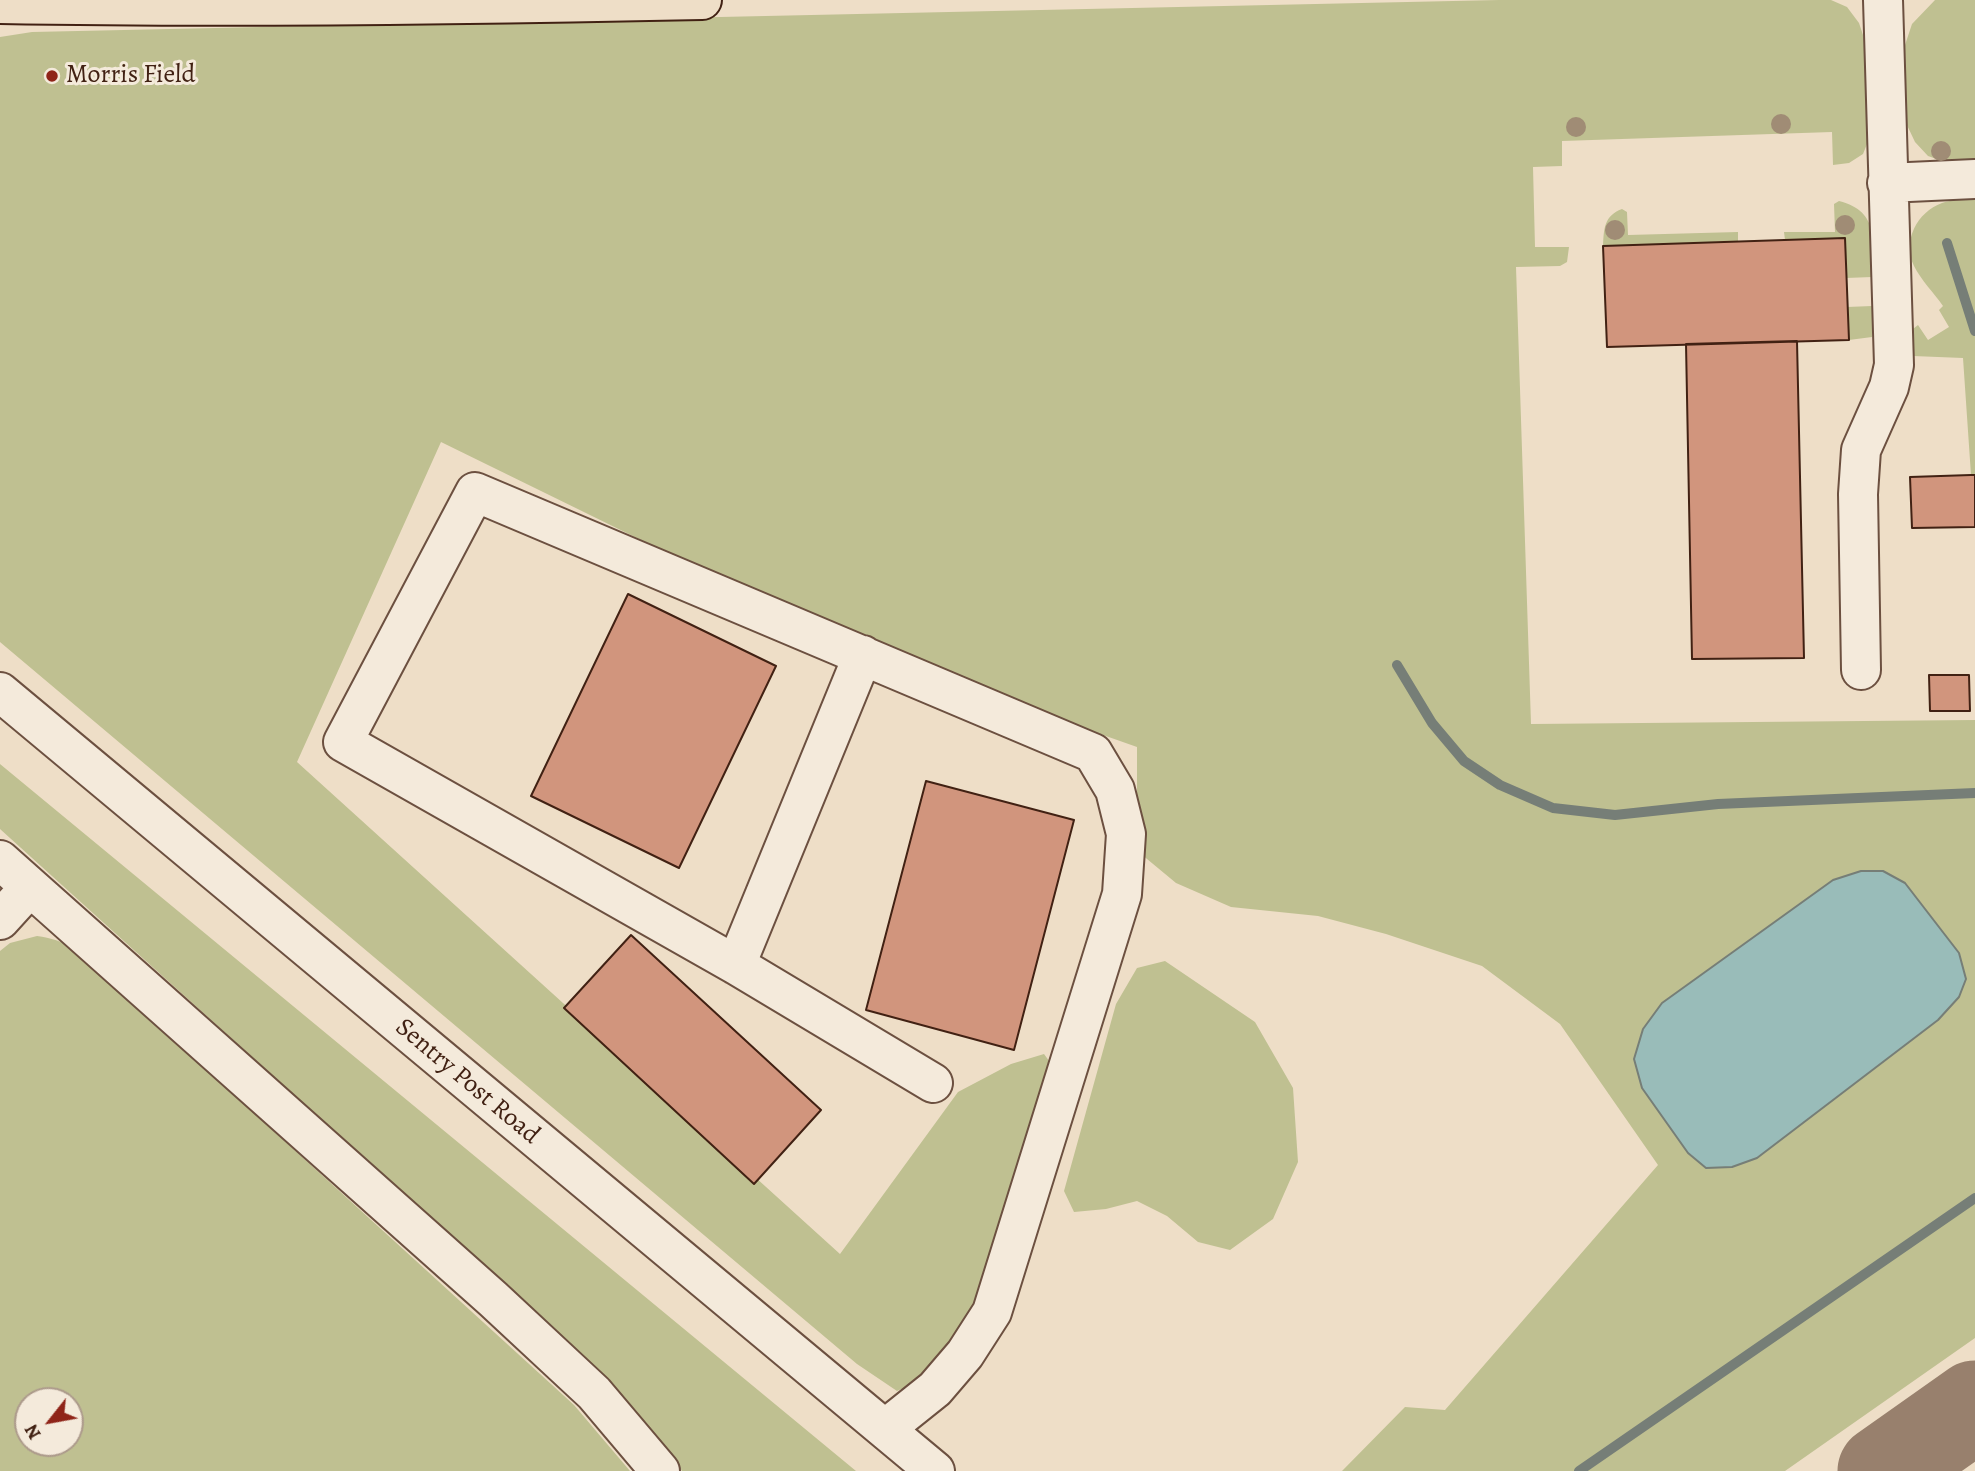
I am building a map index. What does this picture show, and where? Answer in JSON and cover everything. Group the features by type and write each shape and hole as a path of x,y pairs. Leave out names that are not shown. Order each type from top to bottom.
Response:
{"main road":[{"path":"0,4 140,6 702,0"}],"street":[{"path":"1861,670 1858,494 1861,450 1889,387 1894,365 1883,0"},
{"path":"1887,183 1975,179"},
{"path":"885,1429 935,1389 965,1354 992,1312 1122,894 1126,834 1115,790 1093,753 475,492 343,743 737,965 933,1083"},
{"path":"737,965 863,655"},
{"name":"Sentry Post Road","path":"0,692 935,1471"},
{"path":"0,860 493,1299 594,1393 660,1471"},
{"path":"0,920 30,887"}],"green space":[{"path":"1499,0 1831,0 1847,7 1859,23 1867,47 1869,139 1863,154 1849,163 1833,165 1832,132 1562,141 1562,166 1533,167 1535,247 1569,247 1567,262 1560,266 1516,267 1531,724 1975,720 1975,1338 1785,1471 1342,1471 1405,1407 1445,1410 1658,1165 1560,1024 1482,966 1386,934 1318,916 1231,907 1176,883 1141,854 1137,822 1137,747 1069,723 990,711 441,442 297,762 840,1254 958,1092 1011,1064 1044,1054 1052,1065 979,1302 947,1351 919,1381 897,1391 857,1364 0,642 0,37 32,32","holes":["1959,997 1938,1020 1757,1158"]},
{"path":"1935,0 1975,0 1975,161 1945,162 1928,156 1915,142 1906,123 1905,45 1912,24"},
{"path":"1975,199 1975,475 1971,475 1963,358 1913,356 1914,340 1909,340 1908,333 1918,325 1928,340 1949,327 1939,310 1943,306 1914,266 1910,247 1914,228 1925,213 1942,203"},
{"path":"1839,201 1852,206 1868,221 1873,240 1872,277 1846,278 1785,240 1784,232 1835,232 1834,204"},
{"path":"1622,209 1627,212 1628,235 1738,232 1738,241 1603,246 1608,219"},
{"path":"1872,306 1872,337 1849,340 1847,307"},
{"path":"0,764 856,1471 682,1471 608,1379 0,829"},
{"path":"37,936 56,940 74,949 574,1405 630,1471 0,1471 0,951 10,943"},
{"path":"1165,961 1255,1022 1293,1088 1298,1162 1273,1219 1230,1250 1198,1242 1167,1216 1137,1201 1106,1209 1074,1212 1064,1191 1116,1004 1137,968"}],"water":[{"path":"1861,871 1883,871 1905,883 1959,953 1966,979 1959,997 1938,1020 1757,1158 1732,1167 1706,1168 1688,1153 1642,1088 1634,1059 1643,1029 1662,1003 1833,880"}],"building":[{"path":"1845,238 1849,340 1607,347 1603,246"},
{"path":"1797,341 1804,658 1692,659 1686,344"},
{"path":"1975,475 1975,527 1912,528 1910,477"},
{"path":"628,594 776,666 679,868 531,796"},
{"path":"1929,675 1969,675 1970,711 1930,711"},
{"path":"926,781 1074,820 1014,1050 866,1010"},
{"path":"631,935 821,1110 754,1184 564,1008"}],"waterway":[{"path":"1947,243 1975,331"},
{"path":"1397,665 1432,723 1464,761 1500,785 1553,808 1615,815 1718,804 1975,793"},
{"path":"1579,1471 1975,1198"}],"taxiway":[{"path":"1883,1471 1975,1406"}],"place":[{"name":"Morris Field","path":"52,76"}]}
